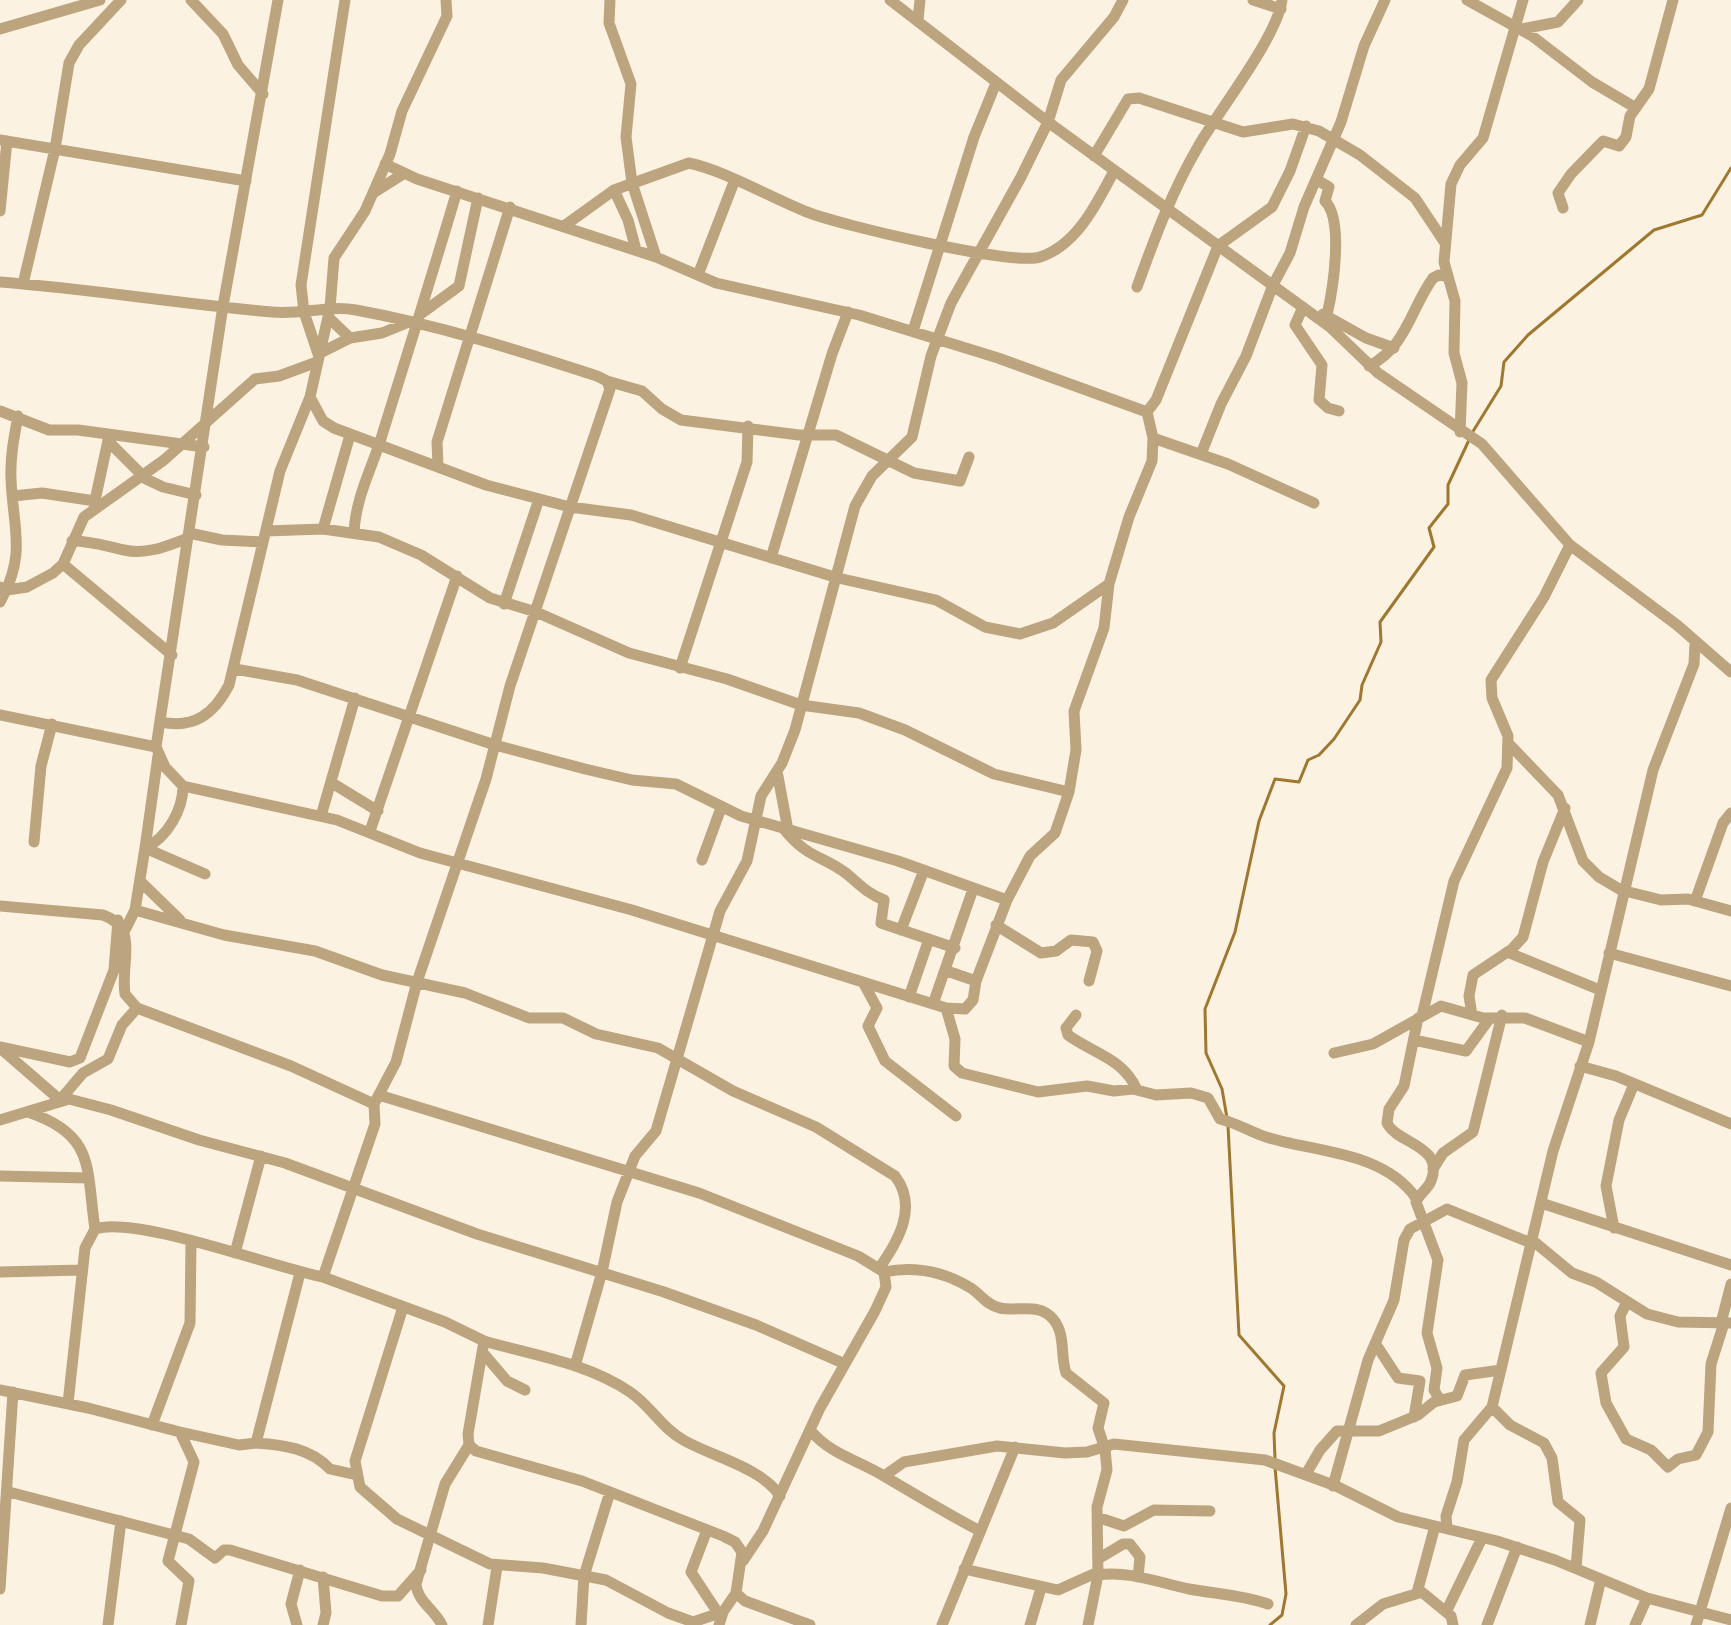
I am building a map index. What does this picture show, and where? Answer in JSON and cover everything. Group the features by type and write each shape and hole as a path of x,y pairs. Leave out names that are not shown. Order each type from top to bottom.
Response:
{"street":[{"path":"0,29 100,0"},
{"path":"91,32 100,0"},
{"path":"23,284 55,149 69,63 91,32 121,0"},
{"path":"191,0 223,34 238,65 263,94"},
{"path":"0,1047 70,1062 80,1058 114,970 121,925 135,910 142,883 161,722 223,306 278,0"},
{"path":"317,358 304,312 301,285 345,0"},
{"path":"161,722 184,725 206,716 224,695 235,669 244,614 285,456 310,397 329,312 334,258 359,224 385,164 402,111 447,16 446,0"},
{"path":"610,0 609,23 631,84 626,137 632,183 656,257"},
{"path":"890,0 1048,122 1306,309 1369,366 1417,397 1466,435 1515,478 1570,545 1677,625 1695,644 1731,672"},
{"path":"918,20 920,0"},
{"path":"575,1366 602,1272 612,1219 635,1156 656,1131 679,1061 698,980 720,911 747,861 761,796 777,771 801,705 819,633 838,578 849,524 861,491 912,437 936,338 978,251 1048,122 1061,80 1114,17 1123,0"},
{"path":"1137,287 1165,208 1213,122 1266,40 1282,5 1253,0"},
{"path":"1201,454 1273,285 1290,253 1334,140 1364,46 1385,0"},
{"path":"1466,435 1462,383 1454,353 1455,301 1448,277 1445,243 1451,218 1451,184 1460,165 1483,138 1518,27 1523,0"},
{"path":"1518,27 1558,22 1578,0"},
{"path":"1473,2 1518,27 1592,82 1636,108"},
{"path":"1563,208 1558,193 1563,183 1603,141 1619,146 1623,142 1630,116 1646,98 1655,73 1667,3"},
{"path":"913,331 974,137 996,83"},
{"path":"1094,156 1128,99 1139,98 1253,133 1293,124 1306,126 1375,166 1415,198 1445,243"},
{"path":"0,715 52,724 157,752 183,786 321,816 370,831 420,853 714,935 946,1008 957,1011 970,1006 976,981 1007,900 1030,856 1055,833 1069,792 1076,750 1074,711 1104,628 1109,584 1129,517 1148,476 1153,438 1147,412 1156,400 1218,246 1272,207 1290,171 1306,126"},
{"path":"0,211 4,141 246,181"},
{"path":"564,226 614,190 689,163 811,214 1007,258 1041,257 1078,229 1114,171"},
{"path":"385,164 403,174 636,250 755,295 848,312 913,331 1147,412"},
{"path":"372,193 403,174"},
{"path":"1317,180 1328,186 1325,201 1334,219 1334,278 1327,315"},
{"path":"698,275 734,182"},
{"path":"614,190 628,220 636,250"},
{"path":"354,532 358,500 379,445 457,191"},
{"path":"4,588 27,587 63,564 80,521 94,505 141,475 207,424 255,379 279,376 350,338 382,333 417,320 459,286 478,198"},
{"path":"438,465 437,442 510,207"},
{"path":"1369,366 1394,348 1407,331 1433,278 1439,275 1448,277"},
{"path":"0,282 223,306 417,320 642,391 662,409 681,420 808,435 836,435 887,462 922,476 955,482 963,478 969,457"},
{"path":"1306,309 1327,315 1366,338 1394,348"},
{"path":"1306,309 1295,325 1322,365 1319,400 1328,408 1339,411"},
{"path":"329,312 350,338"},
{"path":"771,558 832,354 848,312"},
{"path":"323,1277 375,1124 378,1100 396,1062 417,982 610,389 607,381"},
{"path":"310,397 323,421 350,435 486,485 570,507 631,515 838,578 936,600 985,627 1020,634 1053,623 1109,584"},
{"path":"0,411 49,430 78,430 109,438 204,447"},
{"path":"0,602 17,556 18,523 13,496 12,459 18,416"},
{"path":"680,668 747,462 748,426"},
{"path":"323,529 350,435"},
{"path":"109,438 141,475 163,487 196,495"},
{"path":"94,505 109,438"},
{"path":"1153,438 1201,454 1314,503"},
{"path":"13,496 42,493 94,505"},
{"path":"504,604 539,499"},
{"path":"72,541 98,542 136,551 157,549 188,536 222,540 323,529 354,532 407,547 504,604 536,612 614,648 727,679 801,705 859,713 905,730 994,774 1069,792"},
{"path":"1570,545 1535,612 1491,680 1492,698 1510,745 1540,773 1565,807 1585,863 1607,883 1661,900 1695,901 1731,911"},
{"path":"63,564 172,655"},
{"path":"370,831 457,576"},
{"path":"1453,1625 1446,1612 1419,1593 1418,1585 1457,1482 1464,1440 1492,1407 1559,1130 1589,1042 1653,770 1694,664 1695,644"},
{"path":"1694,664 1711,655"},
{"path":"235,669 274,674 495,745 608,775 676,784 721,808 756,821 924,870 1007,900"},
{"path":"321,816 355,698"},
{"path":"34,842 41,766 52,724"},
{"path":"1433,1169 1421,1145 1397,1134 1387,1123 1389,1109 1404,1086 1454,881 1507,768 1510,745"},
{"path":"777,771 786,829 812,857 846,874 867,892 884,900 880,920 955,948"},
{"path":"332,783 378,811"},
{"path":"145,848 159,842 169,827 177,813 183,786"},
{"path":"1472,1015 1469,996 1473,975 1517,945 1525,932 1543,862 1565,807"},
{"path":"702,860 721,808"},
{"path":"1695,901 1723,823 1731,813"},
{"path":"145,848 205,874"},
{"path":"901,930 924,870"},
{"path":"142,883 180,920"},
{"path":"933,1004 973,889"},
{"path":"0,906 92,914 121,925"},
{"path":"135,910 242,939 283,943 382,975 484,999 529,1018 563,1018 596,1034 658,1048 750,1099 816,1127 895,1176 902,1185 907,1209 896,1245 882,1270 886,1287 810,1430 780,1496 742,1562"},
{"path":"121,925 125,994 137,1008 378,1100 629,1170 782,1224 882,1270 931,1271 971,1288 997,1307 1032,1308 1048,1313 1061,1334 1066,1373 1104,1403 1098,1428 1107,1470 1097,1507 1100,1518 1098,1574 1088,1625"},
{"path":"996,925 1041,953 1056,951 1071,940 1093,942 1097,951 1089,981"},
{"path":"909,997 929,939"},
{"path":"1507,952 1600,990"},
{"path":"1609,953 1731,986"},
{"path":"947,971 976,981"},
{"path":"864,983 877,1008 868,1026 885,1061 956,1116"},
{"path":"1334,1053 1373,1044 1441,1006 1490,1018 1502,1015 1539,1022 1589,1042"},
{"path":"0,1120 60,1100 83,1073 108,1059 122,1025 137,1008"},
{"path":"946,1008 955,1039 954,1066 962,1073 1038,1092 1087,1086 1137,1090 1156,1095 1204,1095 1212,1102 1220,1119 1263,1136 1352,1157 1397,1176 1416,1198 1438,1260 1427,1337 1437,1368 1434,1390 1440,1400"},
{"path":"1076,1015 1066,1028 1068,1035 1113,1060 1130,1075 1137,1090"},
{"path":"1416,1198 1428,1188 1433,1169 1443,1153 1473,1132 1502,1015"},
{"path":"1414,1040 1466,1051 1490,1018"},
{"path":"0,1047 60,1100 111,1110 199,1140 261,1156 513,1246 602,1272 756,1325 845,1364"},
{"path":"1580,1066 1634,1084 1731,1124"},
{"path":"1614,1228 1606,1186 1619,1120 1634,1084"},
{"path":"28,1112 51,1120 79,1142 85,1156 95,1229"},
{"path":"235,1253 261,1156"},
{"path":"0,1176 88,1178"},
{"path":"1541,1203 1731,1265"},
{"path":"1333,1486 1375,1343 1394,1300 1404,1240 1410,1229 1440,1211 1447,1209 1531,1242 1572,1273 1596,1282 1627,1302 1665,1320 1725,1323"},
{"path":"68,1403 88,1237 95,1229 117,1227 191,1242 323,1277 469,1332 507,1381 525,1390"},
{"path":"152,1425 190,1323 191,1242"},
{"path":"0,1272 82,1270"},
{"path":"256,1443 300,1273"},
{"path":"1627,1302 1620,1316 1624,1347 1601,1373 1606,1403 1626,1439 1651,1450 1668,1467 1678,1459 1696,1455 1708,1432 1711,1364 1725,1323 1731,1284"},
{"path":"403,1307 359,1444 357,1475 360,1487 374,1502 397,1519 497,1567 526,1566 618,1584 668,1613 693,1622 720,1620"},
{"path":"1375,1343 1398,1378 1420,1381 1414,1417"},
{"path":"484,1348 575,1366 620,1385 643,1402 670,1433 770,1484 780,1496"},
{"path":"442,1625 416,1592 445,1484 469,1445 468,1434 484,1348"},
{"path":"1306,1474 1334,1434 1348,1430 1379,1431 1414,1417 1440,1400 1457,1396 1465,1375 1501,1370"},
{"path":"0,1390 68,1403 239,1445 256,1443 300,1449 324,1460 330,1469 357,1475"},
{"path":"0,1589 8,1509 13,1392"},
{"path":"1492,1407 1510,1425 1537,1437 1550,1451 1558,1502 1580,1520 1576,1568"},
{"path":"810,1430 843,1458 884,1476 920,1500 978,1530"},
{"path":"180,1432 194,1462"},
{"path":"181,1625 189,1581 170,1566 171,1537 194,1462 214,1440"},
{"path":"469,1445 483,1454 610,1492 735,1542 742,1552 742,1562 736,1593 720,1620"},
{"path":"884,1476 904,1462 997,1446 1065,1453 1124,1445 1275,1463 1398,1517 1517,1547 1576,1568 1697,1619 1731,1620"},
{"path":"942,1625 978,1530 1015,1447"},
{"path":"9,1492 195,1541 215,1558 224,1550 392,1597 402,1593 421,1570"},
{"path":"581,1625 584,1576 610,1492"},
{"path":"8,1509 36,1498"},
{"path":"1697,1619 1731,1508"},
{"path":"1100,1518 1124,1526 1154,1510 1210,1511"},
{"path":"156,1529 178,1516"},
{"path":"108,1625 121,1521"},
{"path":"707,1530 691,1572 720,1620"},
{"path":"1446,1612 1482,1538"},
{"path":"1098,1559 1123,1544 1130,1544 1140,1557 1138,1577"},
{"path":"1487,1625 1517,1547"},
{"path":"488,1625 497,1567"},
{"path":"964,1569 1041,1588 1064,1590 1084,1576 1138,1577 1243,1596 1268,1604"},
{"path":"297,1625 291,1604 300,1570"},
{"path":"323,1577 326,1613 323,1625"},
{"path":"1590,1625 1601,1579"},
{"path":"1030,1625 1041,1588"},
{"path":"736,1593 756,1607 810,1625"},
{"path":"1356,1625 1383,1604 1419,1593"},
{"path":"1635,1625 1647,1598"}],"waterway":[{"path":"1472,433 1501,386 1504,362 1528,335 1654,230 1702,215 1731,168"},
{"path":"1227,1118 1222,1089 1206,1053 1205,1009 1235,932 1259,821 1275,779 1299,782 1308,760 1319,755 1334,739 1360,700 1362,685 1381,642 1380,622 1434,547 1429,528 1448,504 1448,485 1469,440"},
{"path":"1228,1126 1239,1335 1284,1386 1274,1433 1275,1459"},
{"path":"1270,1625 1282,1615 1286,1594 1275,1467"}]}
